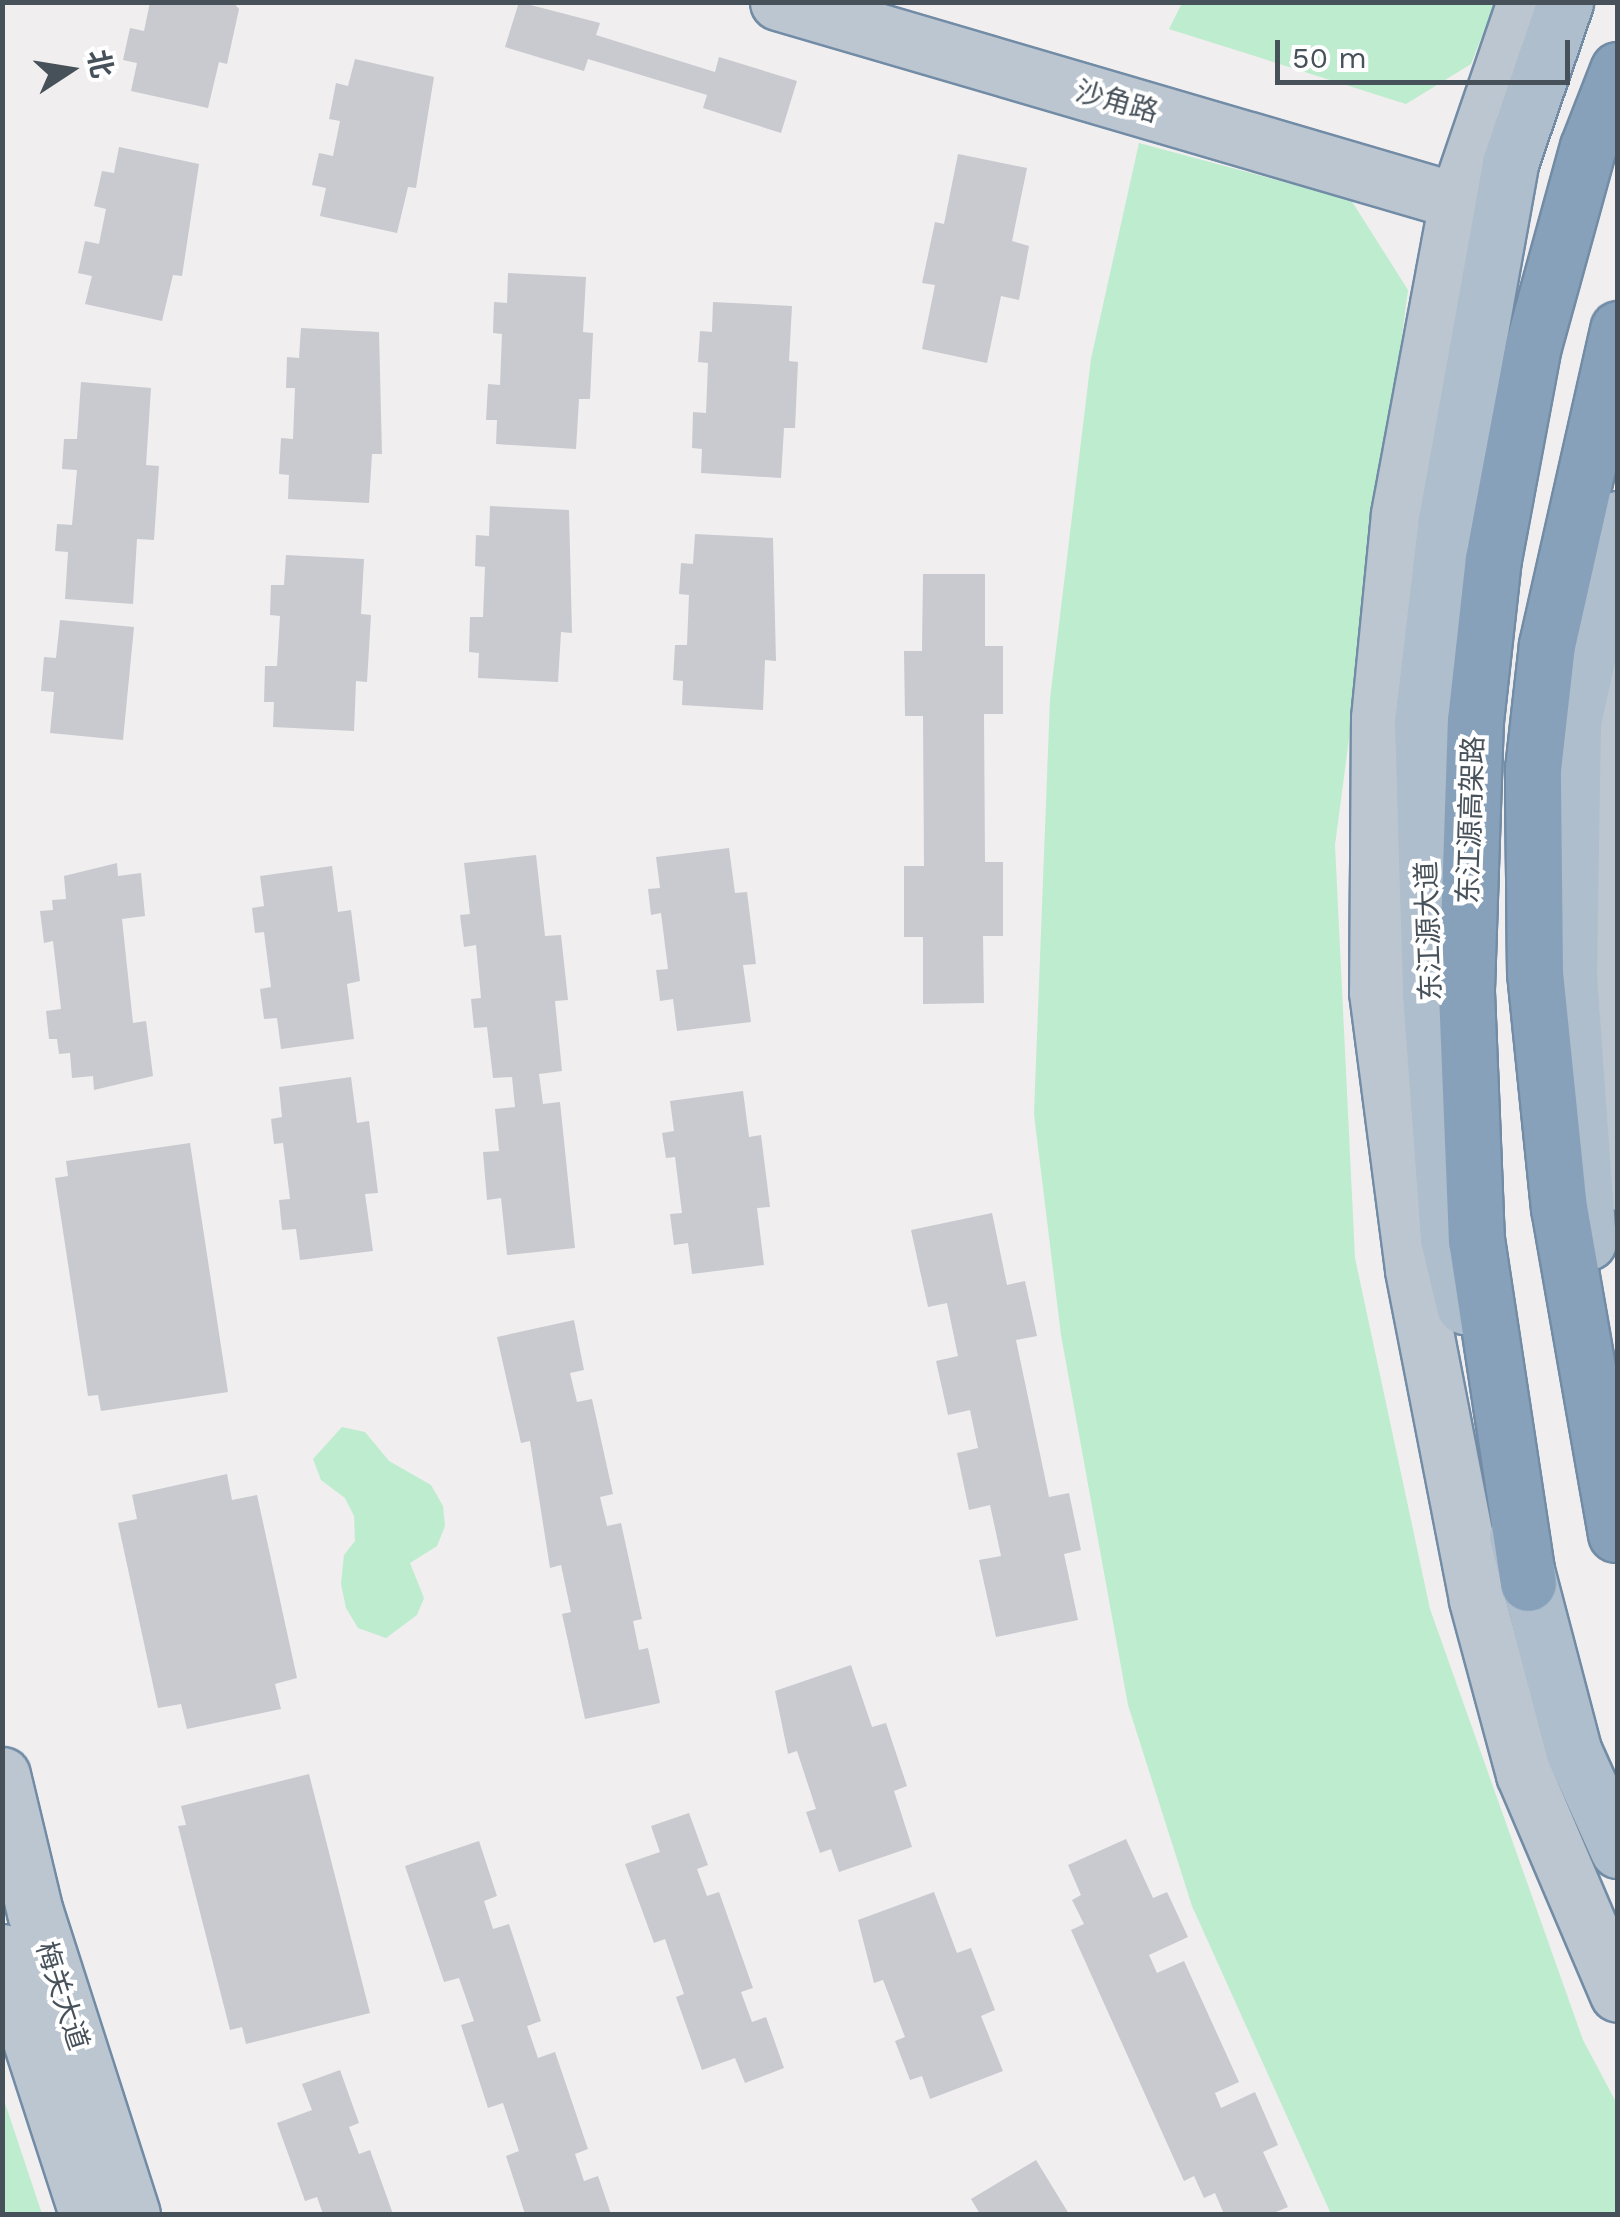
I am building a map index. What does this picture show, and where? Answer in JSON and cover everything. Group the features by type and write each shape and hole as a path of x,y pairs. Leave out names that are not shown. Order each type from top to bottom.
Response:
{"highway":[{"name":"东江源高架路","path":"1528,1583 1476,1241 1466,989 1475,721 1493,559 1533,346 1588,146 1618,70"},
{"path":"1617,1536 1559,1209 1535,973 1533,770 1548,646 1618,329"}],"main road":[{"name":"东江源大道","path":"1565,2 1510,163 1446,520 1422,724 1430,991 1448,1238 1528,1583 1573,1750 1618,1850"},
{"path":"1617,1536 1569,974 1573,722 1618,519"}],"street":[{"name":"沙角路","path":"778,2 1457,200"},
{"path":"1525,2 1457,200 1397,532 1378,718 1377,992 1412,1270 1477,1600 1524,1774 1618,1994"},
{"path":"1618,688 1608,737 1618,1182"},
{"name":"梅关大道","path":"2,1775 35,1912 132,2214"},
{"name":"梅关大道","path":"2,1952 87,2214"}],"green space":[{"path":"1182,2 1495,3 1471,64 1406,104 1169,29"},
{"path":"1139,143 1351,200 1408,290 1335,845 1355,1258 1430,1609 1583,2040 1617,2104 1617,2214 1331,2214 1192,1906 1128,1705 1061,1335 1034,1114 1050,699 1091,359"},
{"path":"342,1427 365,1432 389,1461 431,1485 443,1506 445,1526 437,1546 410,1563 424,1598 417,1615 386,1638 358,1628 346,1608 341,1584 344,1555 355,1541 354,1516 345,1498 321,1480 313,1459"},
{"path":"3,2097 42,2214 3,2214"}],"building":[{"path":"150,2 233,2 239,9 227,64 219,62 208,108 131,91 137,63 123,60 130,28 144,31"},
{"path":"519,2 600,23 596,35 715,72 719,57 797,81 781,133 703,108 707,95 588,59 584,71 505,47"},
{"path":"355,59 434,77 416,188 408,187 397,233 320,216 326,188 312,185 319,153 333,156 340,121 329,119 336,83 348,86"},
{"path":"119,147 199,164 182,276 173,275 162,321 85,304 92,276 78,273 85,241 99,244 106,209 94,206 102,171 114,173"},
{"path":"958,154 1027,168 1012,241 1029,246 1019,300 1001,296 987,363 922,349 935,285 922,283 935,222 944,224"},
{"path":"508,273 586,277 583,332 593,333 590,399 579,399 576,449 496,444 497,420 486,420 488,384 500,385 502,334 493,333 494,302 507,303"},
{"path":"713,302 792,306 789,361 798,362 795,428 784,428 781,478 701,473 702,449 692,448 693,412 706,413 708,363 698,362 700,331 712,332"},
{"path":"301,328 379,332 382,454 372,454 369,503 288,499 289,475 279,474 281,438 293,439 295,388 286,388 287,357 299,358"},
{"path":"81,382 151,388 146,465 159,466 154,540 137,539 133,604 65,599 68,552 55,551 57,524 72,525 77,470 62,469 64,439 77,439"},
{"path":"490,506 569,510 572,633 561,632 558,682 478,678 479,653 469,652 470,617 483,617 485,567 475,566 476,535 489,536"},
{"path":"695,534 773,538 776,661 765,660 763,710 682,705 683,681 673,680 675,645 687,645 689,595 679,594 681,563 693,564"},
{"path":"286,555 364,559 361,614 371,615 367,682 356,681 354,731 273,727 274,702 264,702 265,666 277,666 280,616 270,615 271,585 284,585"},
{"path":"923,574 985,574 985,646 1003,646 1003,714 984,714 985,862 1003,862 1003,936 983,936 984,1003 923,1004 923,937 904,937 904,866 924,866 923,716 905,716 904,651 922,651"},
{"path":"60,620 134,627 123,740 50,733 54,692 41,691 44,657 56,658"},
{"path":"729,848 735,893 747,892 756,964 743,965 751,1022 677,1031 673,999 660,1001 656,970 668,969 661,913 651,915 648,889 660,888 656,857"},
{"path":"536,855 545,936 561,935 568,1000 555,1001 562,1071 539,1074 543,1104 560,1102 575,1248 507,1255 501,1198 487,1200 483,1152 499,1151 495,1109 515,1107 512,1077 493,1078 487,1027 474,1028 471,999 481,998 476,945 464,947 460,915 470,914 464,863"},
{"path":"117,863 118,876 141,873 145,916 122,919 133,1023 146,1021 153,1076 94,1090 93,1076 72,1078 70,1053 59,1054 57,1039 49,1039 46,1011 61,1009 53,941 44,943 40,911 53,910 52,900 66,899 64,876"},
{"path":"332,866 338,912 351,910 360,981 347,984 354,1039 281,1049 277,1018 264,1019 260,989 271,987 264,932 255,933 252,908 264,906 260,876"},
{"path":"351,1077 357,1123 369,1121 378,1193 365,1194 373,1251 300,1260 296,1229 282,1230 279,1200 290,1199 283,1143 274,1144 271,1119 282,1117 279,1087"},
{"path":"743,1091 749,1137 761,1135 770,1207 757,1208 764,1265 692,1274 688,1243 674,1245 670,1214 682,1213 675,1157 666,1158 662,1133 674,1131 670,1101"},
{"path":"190,1143 228,1392 101,1411 98,1395 88,1396 55,1178 68,1176 66,1161"},
{"path":"992,1213 1007,1285 1025,1281 1037,1336 1016,1340 1049,1497 1069,1493 1081,1550 1064,1554 1078,1620 996,1637 979,1560 1001,1556 990,1505 969,1510 957,1453 978,1448 970,1410 948,1415 936,1361 958,1356 947,1303 928,1307 911,1230"},
{"path":"574,1320 584,1370 570,1373 577,1402 592,1399 613,1494 600,1497 607,1526 621,1523 642,1619 633,1621 639,1650 648,1648 660,1703 585,1719 562,1614 571,1612 561,1565 550,1568 530,1441 521,1443 497,1337"},
{"path":"227,1474 232,1500 257,1495 297,1678 275,1684 281,1709 187,1729 181,1704 158,1708 118,1523 137,1519 132,1495"},
{"path":"851,1665 872,1727 886,1723 907,1786 894,1791 912,1847 839,1872 831,1849 820,1853 806,1812 816,1809 797,1751 788,1754 775,1691"},
{"path":"309,1774 370,2013 246,2044 242,2027 230,2030 178,1826 186,1825 181,1806"},
{"path":"689,1813 708,1865 697,1869 707,1896 719,1892 753,1988 741,1992 752,2022 766,2017 784,2068 745,2083 735,2058 702,2070 676,1997 684,1994 665,1939 654,1943 625,1864 660,1852 651,1826"},
{"path":"1126,1839 1153,1898 1167,1892 1188,1937 1149,1955 1157,1973 1184,1961 1239,2082 1215,2093 1221,2108 1255,2092 1278,2145 1263,2152 1288,2207 1271,2214 1224,2214 1215,2193 1204,2198 1194,2176 1184,2181 1071,1930 1084,1924 1072,1900 1081,1895 1068,1865"},
{"path":"479,1841 497,1896 484,1901 493,1929 509,1924 541,2021 527,2026 538,2058 555,2052 588,2149 575,2154 584,2181 598,2176 611,2214 525,2214 506,2156 519,2151 503,2103 488,2108 461,2025 474,2021 459,1978 444,1982 405,1866"},
{"path":"934,1892 957,1953 971,1948 995,2010 981,2016 1003,2071 930,2099 922,2076 910,2080 895,2041 905,2037 883,1980 874,1983 858,1920"},
{"path":"340,2070 359,2123 349,2127 359,2154 370,2150 393,2214 323,2214 317,2197 305,2201 277,2123 312,2110 302,2084"},
{"path":"1036,2160 1069,2214 980,2214 971,2199"}]}
